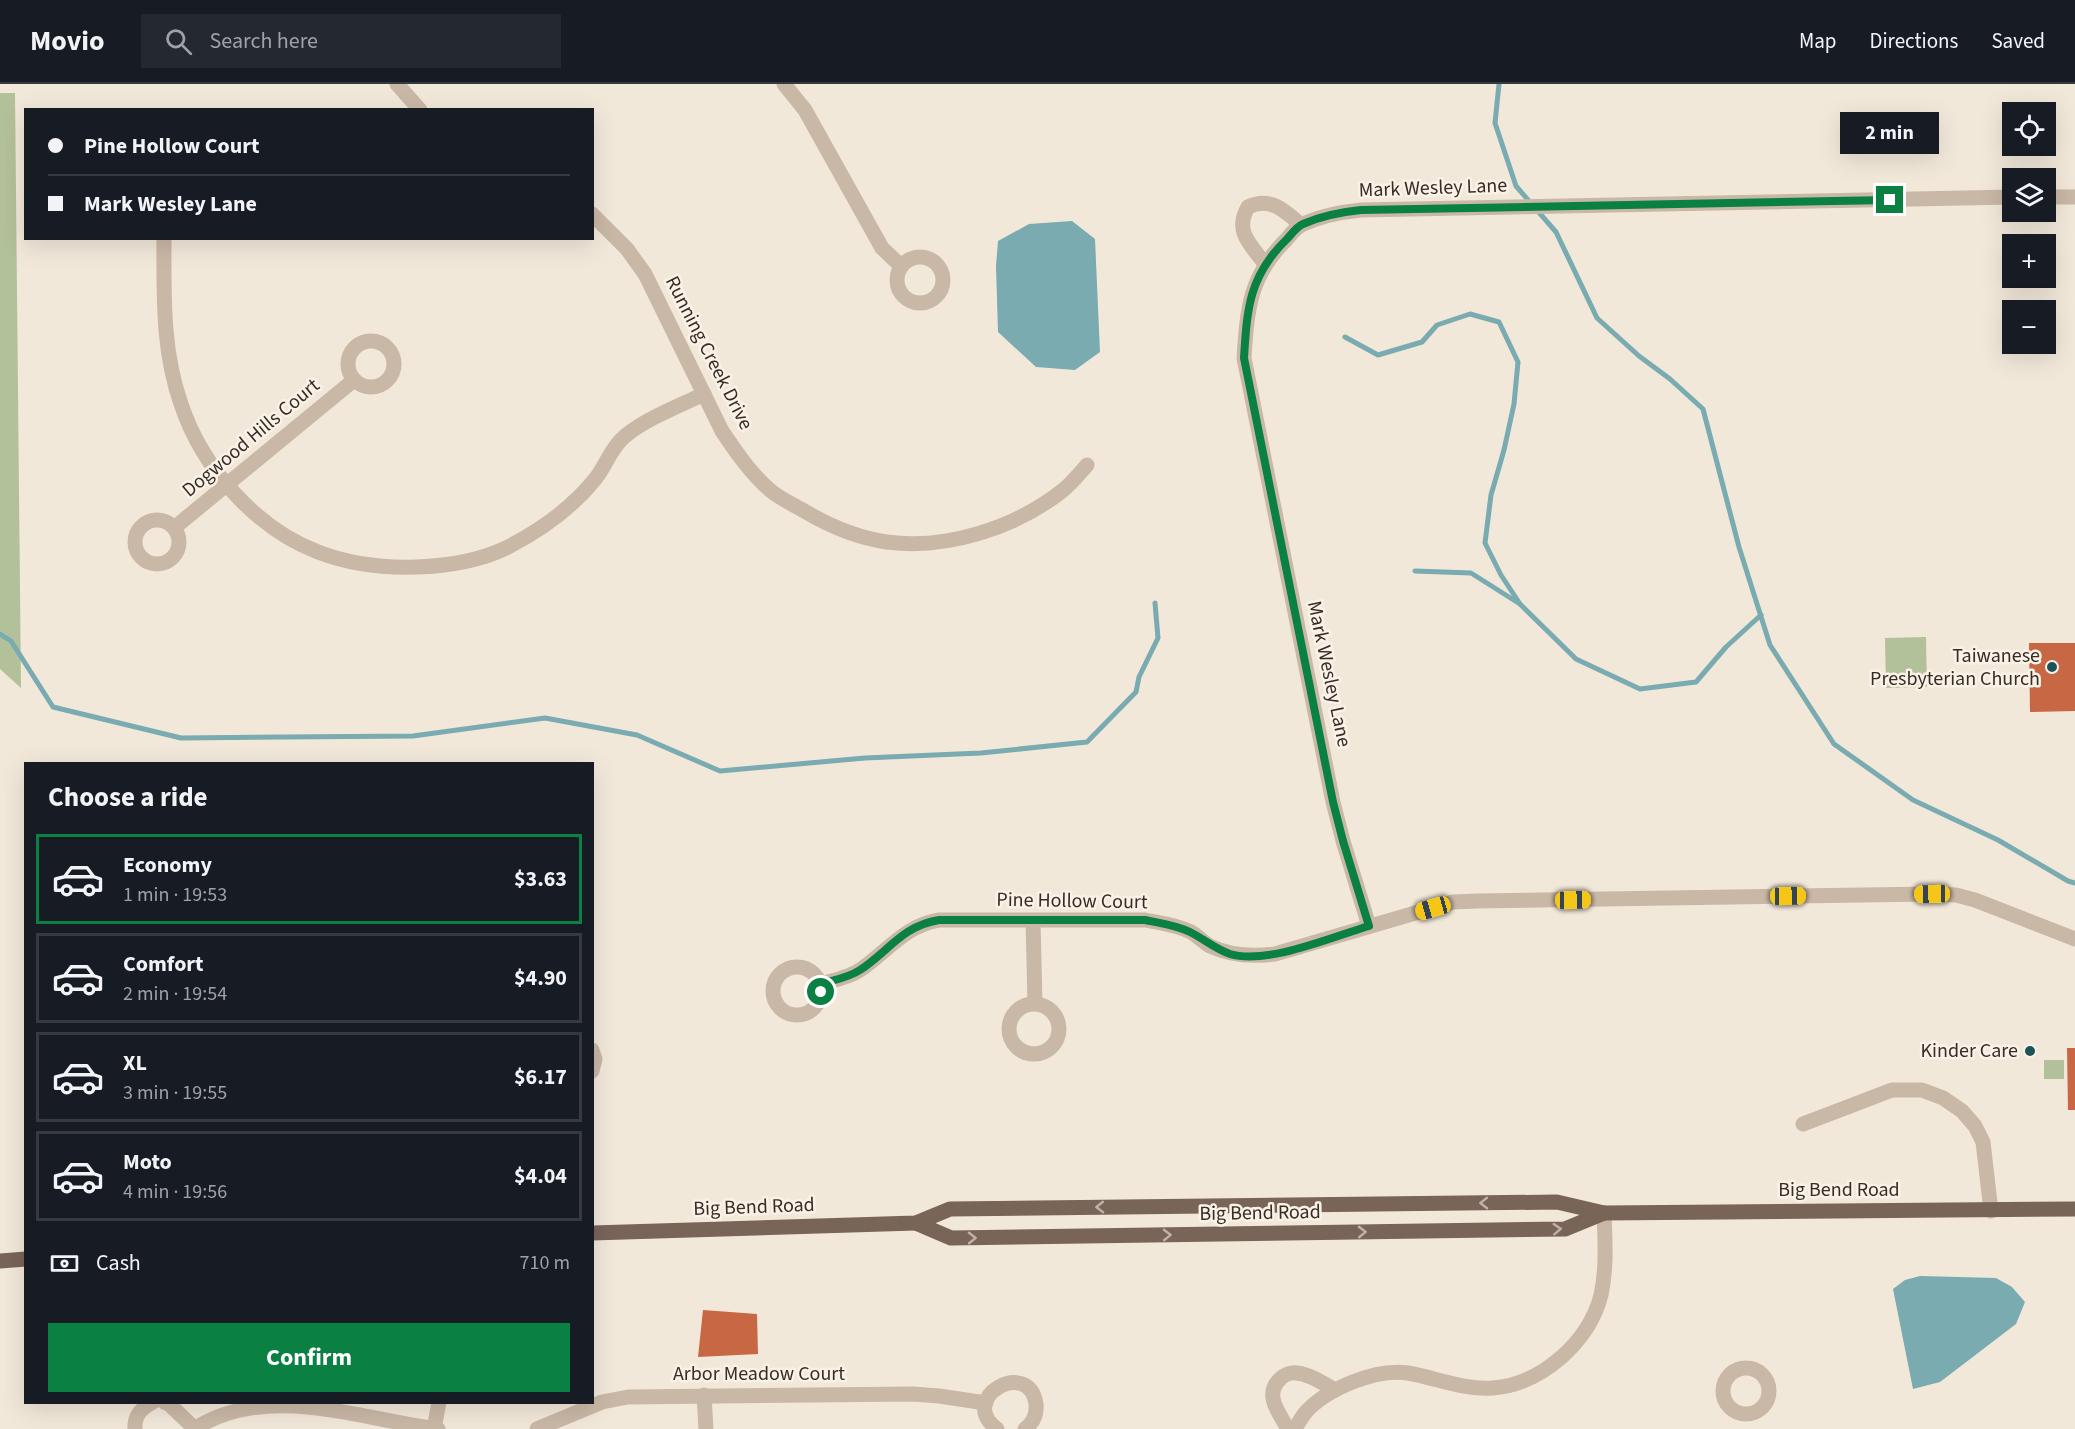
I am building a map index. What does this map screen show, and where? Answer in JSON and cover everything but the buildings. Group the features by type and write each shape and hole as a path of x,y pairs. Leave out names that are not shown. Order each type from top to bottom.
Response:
{"main road":[{"name":"Big Bend Road","path":"594,1233 916,1223 950,1209 1557,1202 1604,1213 2075,1209"},
{"name":"Big Bend Road","path":"916,1223 951,1238 1565,1229 1604,1213"},
{"path":"0,1261 24,1258"}],"street":[{"path":"398,84 418,108"},
{"path":"784,84 805,110 882,248 901,266"},
{"name":"Mark Wesley Lane","path":"1369,926 1333,802 1244,358 1248,315 1257,277 1276,249 1300,225 1342,212 1361,210 2002,197"},
{"path":"2056,197 2075,197"},
{"path":"1265,264 1243,234 1243,215 1248,207 1255,203 1273,204 1281,207 1300,225"},
{"name":"Running Creek Drive","path":"594,216 627,249 645,274 722,431 736,452 755,476 773,492 837,528 887,542 924,543 982,533 1025,515 1063,491 1087,465"},
{"path":"164,240 167,352 181,406 201,451 227,485 261,519 289,538 317,552 343,560 373,566 441,566 505,549 566,509 597,476 609,455 624,437 704,394"},
{"name":"Dogwood Hills Court","path":"174,528 354,380"},
{"name":"Pine Hollow Court","path":"820,984 847,977 907,932 922,923 939,920 1145,920 1172,925 1232,954 1253,957 1275,954 1453,902 1932,894 1956,895 1975,900 2075,939"},
{"path":"1033,921 1035,1003"},
{"path":"1803,1124 1892,1090 1922,1090 1943,1098 1968,1118 1983,1142 1991,1211"},
{"path":"1295,1429 1305,1413 1335,1390 1375,1374 1404,1373 1465,1387 1493,1388 1522,1382 1543,1370 1563,1356 1578,1339 1600,1297 1606,1253 1604,1213"},
{"path":"1288,1429 1273,1403 1272,1394 1278,1380 1285,1375 1298,1372 1335,1390"},
{"path":"997,1429 989,1421 986,1404 995,1388 1011,1382 1024,1386 1031,1392 1036,1408 1033,1421 1025,1429"},
{"name":"Arbor Meadow Court","path":"537,1429 602,1402 638,1396 914,1394 986,1404"},
{"path":"704,1395 706,1429"},
{"path":"135,1429 136,1416 141,1409 150,1404"},
{"path":"169,1404 194,1429 217,1416 238,1410 285,1405 435,1429 439,1404"}],"green space":[{"path":"0,93 15,93 21,688 0,669"},
{"path":"1926,637 1927,687 1886,688 1885,638"},
{"path":"2044,1060 2064,1060 2064,1079 2044,1079"}],"water":[{"path":"1072,221 1095,239 1100,352 1075,370 1036,367 998,332 996,266 998,241 1029,224"},
{"path":"1920,1276 1996,1278 2012,1287 2025,1302 2016,1324 1940,1382 1913,1389 1893,1289 1905,1280"}],"waterway":[{"path":"1499,84 1495,123 1516,186 1556,232 1597,318 1703,409 1739,547 1770,645 1834,744 1913,800 1998,840 2075,883"},
{"path":"1345,337 1378,355 1422,342 1437,325 1470,314 1499,322 1518,362 1514,404 1491,495 1485,543 1501,575 1520,604"},
{"path":"1415,571 1471,573 1520,604 1576,659 1640,689 1696,682 1726,647 1761,615"},
{"path":"0,634 11,641 53,707 181,738 413,736 545,718 637,735 720,771 865,758 981,753 1087,742 1136,692 1139,677 1158,638 1155,603"}],"place":[{"name":"Taiwanese Presbyterian Church","path":"2052,667"},
{"name":"Kinder Care","path":"2030,1051"}],"route":[{"path":"821,992 820,984 847,977 907,932 922,923 939,920 1145,920 1172,925 1232,954 1253,957 1275,954 1369,926 1333,802 1244,358 1248,315 1257,277 1276,249 1300,225 1342,212 1361,210 1890,200"}]}
